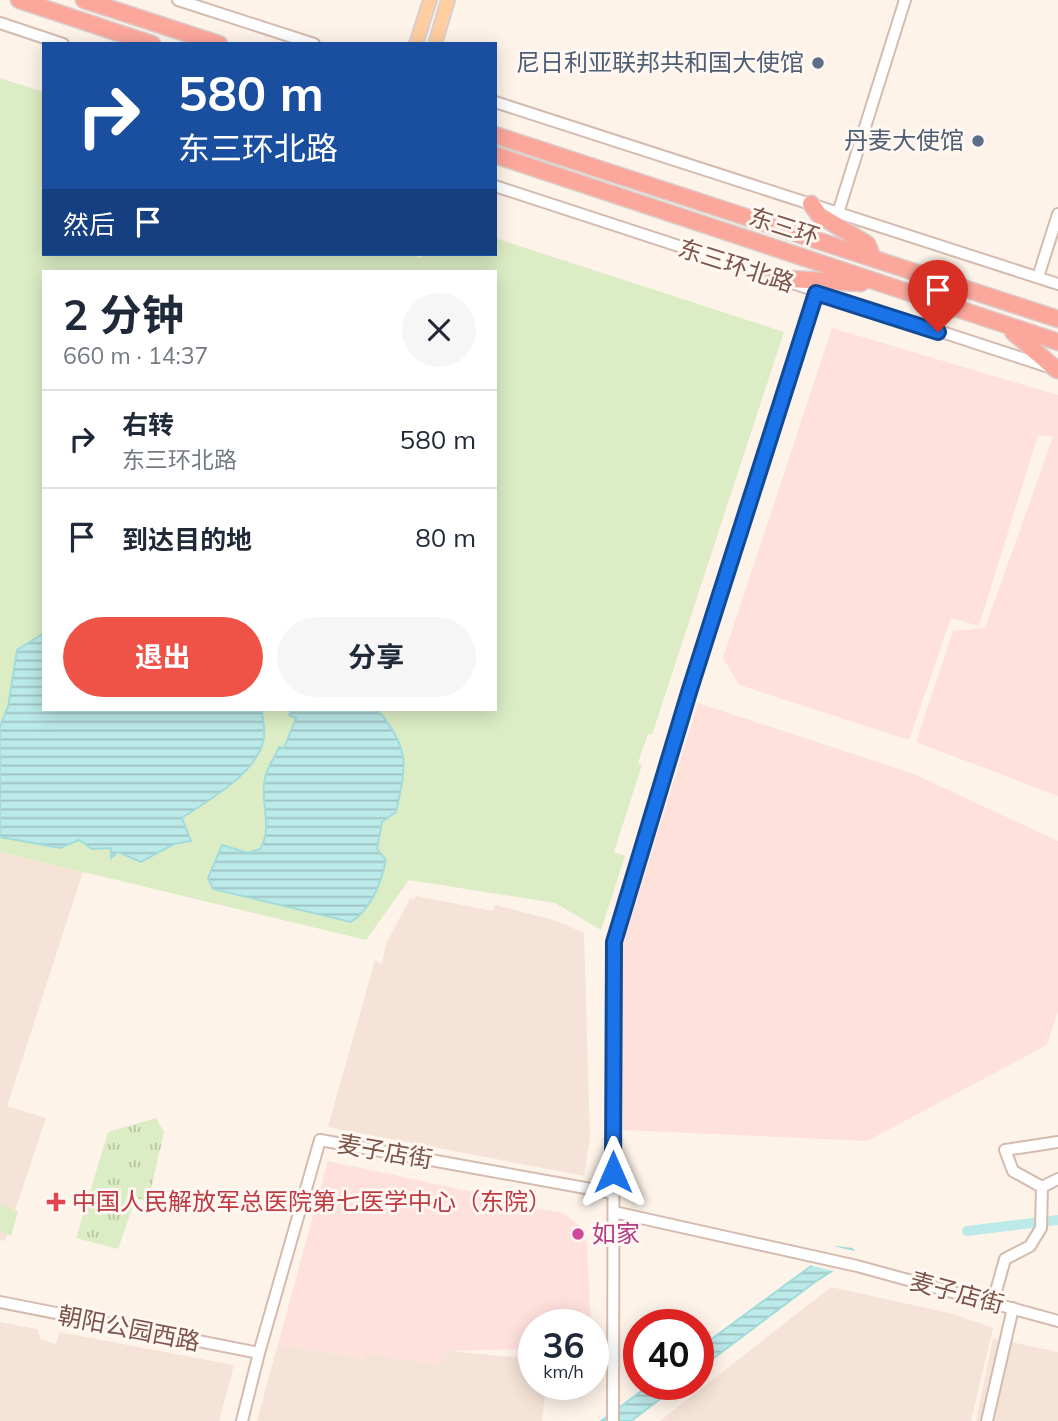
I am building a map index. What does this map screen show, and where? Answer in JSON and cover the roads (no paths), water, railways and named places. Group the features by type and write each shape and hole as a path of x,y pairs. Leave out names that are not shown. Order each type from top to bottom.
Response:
{"highway":[{"path":"19,0 146,42"},
{"path":"84,0 213,42"},
{"name":"东三环","path":"497,136 1058,319"},
{"name":"东三环","path":"497,156 1058,342"},
{"path":"811,204 819,215 867,244 873,258"},
{"path":"772,278 885,284"},
{"path":"1006,326 1058,370"}],"main road":[{"path":"417,42 430,0"},
{"path":"436,42 448,0"}],"street":[{"path":"178,0 308,42"},
{"path":"838,213 905,0"},
{"path":"0,23 57,42"},
{"path":"497,103 1058,284"},
{"name":"东三环北路","path":"497,187 1058,370"},
{"path":"1038,277 1058,214"},
{"path":"613,1421 614,942 690,689 816,293"},
{"name":"麦子店街","path":"242,1421 320,1140 613,1194"},
{"path":"1042,1187 1013,1171 1005,1150 1058,1142"},
{"path":"1042,1187 1058,1179"},
{"path":"993,1302 1005,1259 1030,1247 1041,1228 1042,1187"},
{"name":"麦子店街","path":"614,1212 857,1266 1058,1321"},
{"name":"朝阳公园西路","path":"0,1303 259,1353"},
{"path":"987,1421 1013,1308"}],"water":[{"path":"42,634 42,711 262,711 264,737 260,750 253,762 231,784 182,818 191,841 174,844 141,862 118,852 111,858 111,848 92,849 79,840 60,848 0,837 0,726 8,707 17,650"},
{"path":"290,711 379,711 400,746 404,768 396,812 382,822 377,849 386,860 384,869 370,903 351,922 213,889 208,878 222,845 248,853 260,849 264,841 265,778 279,747 284,748 296,718 289,715"},
{"path":"837,1247 852,1249 856,1256 815,1282 714,1358 714,1337"},
{"path":"629,1400 659,1400 631,1421 601,1421"}],"waterway":[{"path":"967,1231 1058,1220"}],"place":[{"name":"尼日利亚联邦共和国大使馆","path":"818,63"},
{"name":"丹麦大使馆","path":"978,141"},
{"name":"中国人民解放军总医院第七医学中心（东院）","path":"56,1202"},
{"name":"如家","path":"578,1234"}]}
